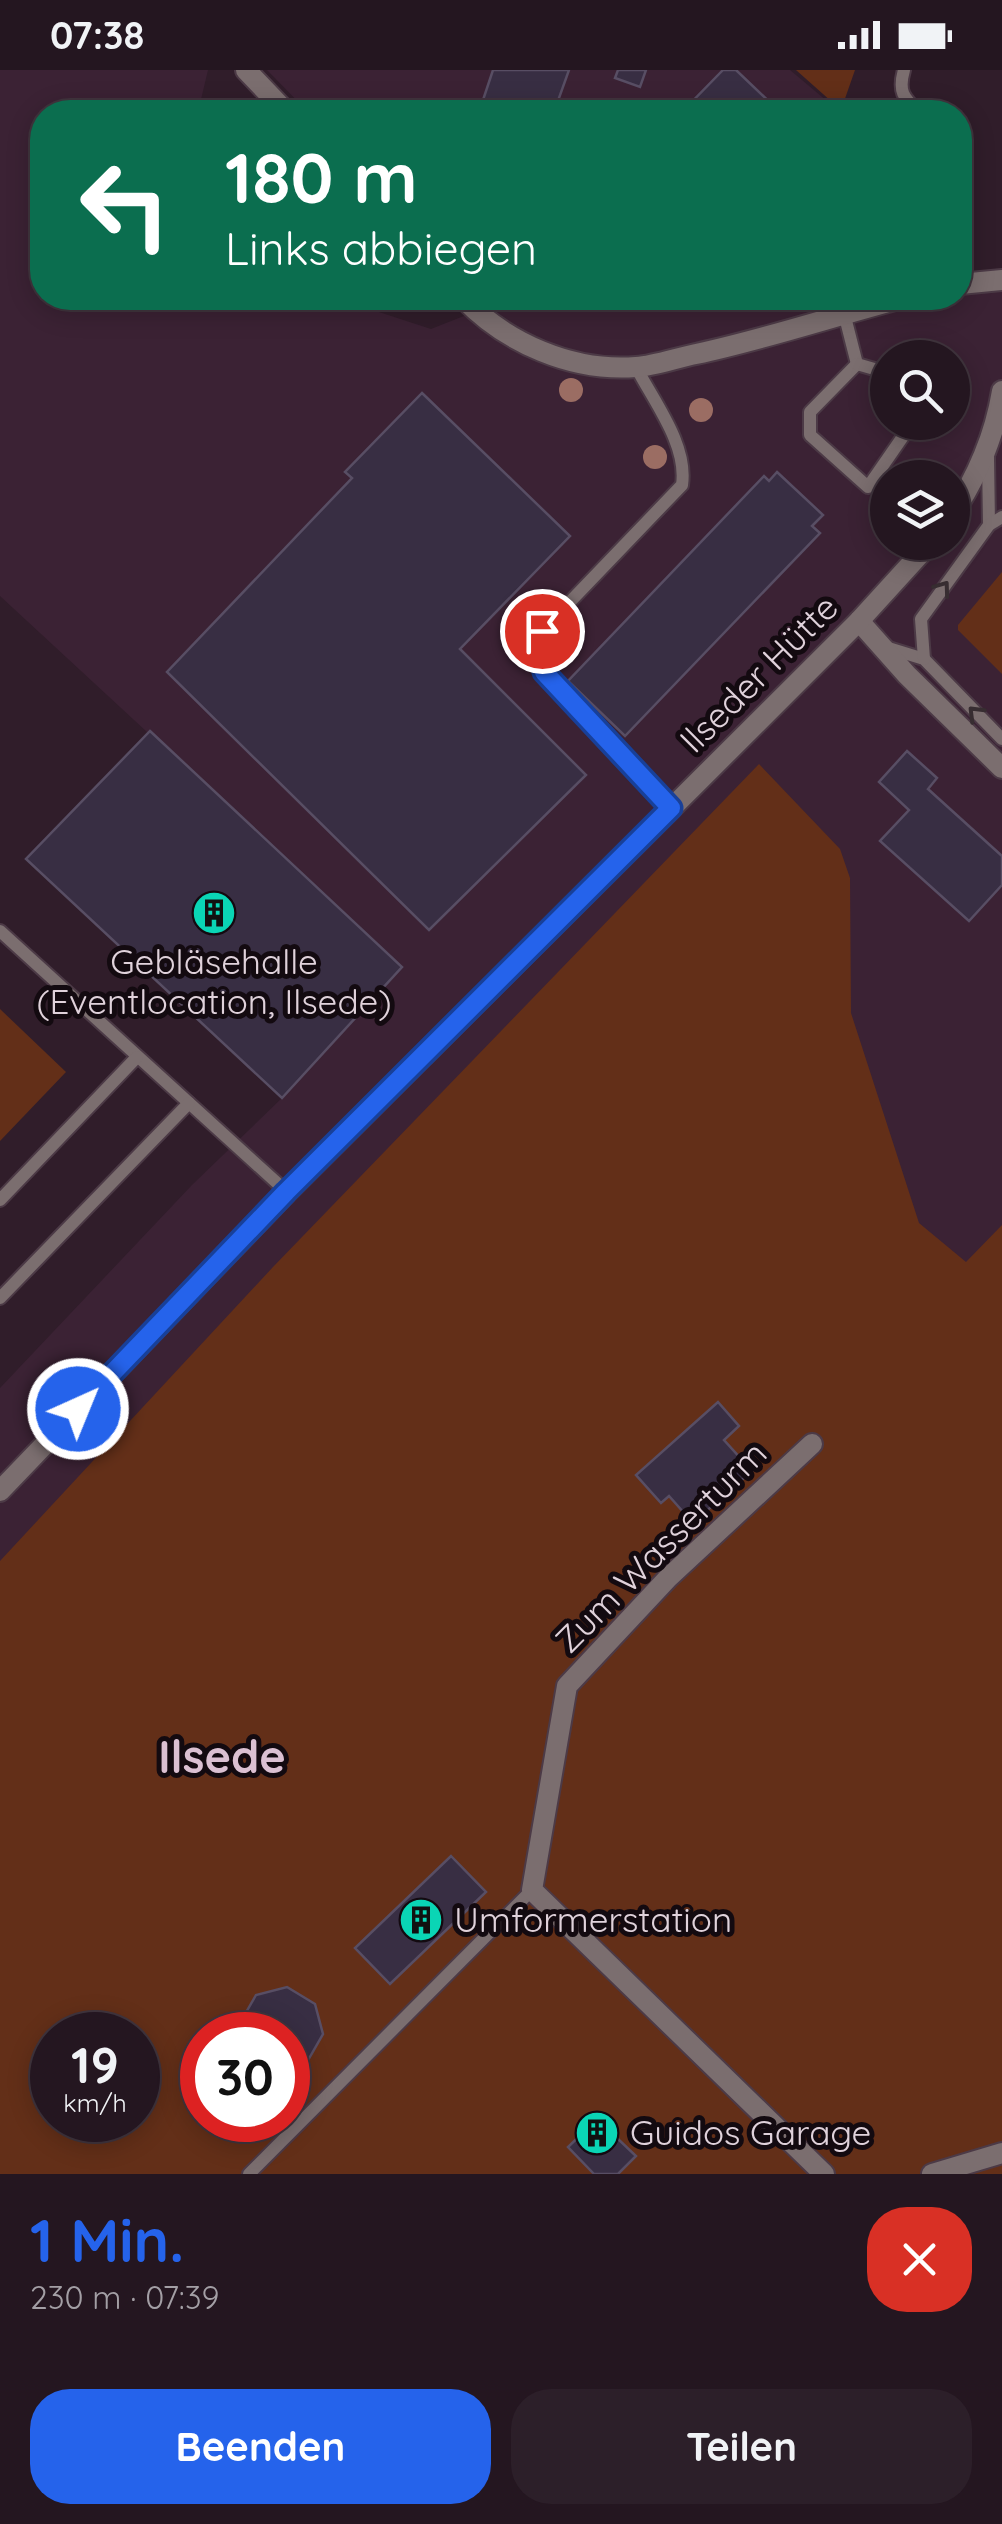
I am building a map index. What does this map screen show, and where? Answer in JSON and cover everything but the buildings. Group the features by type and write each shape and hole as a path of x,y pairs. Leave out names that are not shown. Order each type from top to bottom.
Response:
{"street":[{"path":"246,70 275,100"},
{"path":"972,283 1002,280"},
{"path":"478,310 511,337 545,352 596,364 636,367 719,349 856,310"},
{"path":"970,485 988,444 1002,391"},
{"name":"Ilseder Hütte","path":"0,1491 286,1192 859,621 915,560"},
{"path":"859,621 1002,768"},
{"name":"Zum Wasserturm","path":"532,1890 567,1686 668,1578 812,1444"},
{"path":"532,1890 824,2174"},
{"path":"932,2174 1002,2154"}],"lane":[{"path":"904,70 900,90 905,100"},
{"path":"844,313 857,364"},
{"path":"857,364 870,368"},
{"path":"857,364 810,412 810,435 868,487 901,440"},
{"path":"636,367 681,454 682,485 542,631 538,647 544,672 671,808"},
{"path":"924,659 921,619 996,521 988,444"},
{"path":"880,646 924,659 1002,739"},
{"path":"0,932 286,1192"},
{"path":"0,1200 137,1057"},
{"path":"0,1298 189,1103"},
{"path":"248,2174 532,1890"}],"shaded area":[{"path":"0,70 208,70 201,100 30,100 30,310 373,310 431,329 479,310 972,310 972,277 1002,279 1002,2174 0,2174 0,1388 192,1185 282,1098 401,967 0,596"},
{"path":"267,70 790,70 826,100 296,100"},
{"path":"796,70 855,70 844,100 830,100"},
{"path":"1002,572 1002,674 958,630 958,625"},
{"path":"759,764 840,849 850,878 851,1013 919,1223 966,1262 1002,1225 1002,2174 0,2174 0,1561 273,1267"},
{"path":"0,1009 66,1072 0,1141"}],"place":[{"name":"Gebläsehalle (Eventlocation, Ilsede)","path":"214,913"},
{"name":"Umformerstation","path":"421,1920"},
{"name":"Guidos Garage","path":"597,2133"}],"district":[{"name":"Ilsede","path":"222,1757"}],"route":[{"path":"78,1409 286,1192 671,808 544,672 538,647 542,631"}]}
